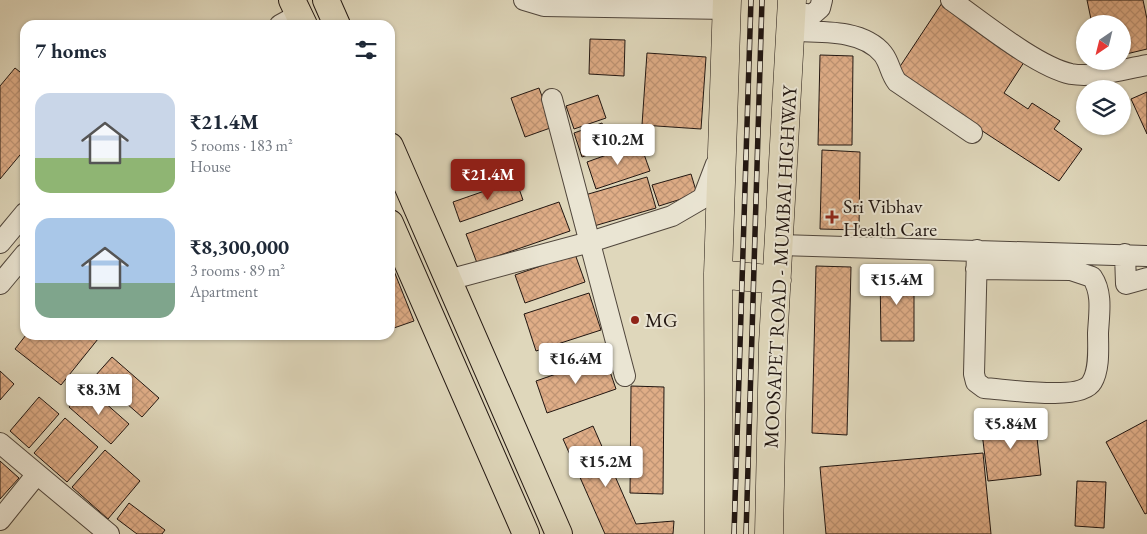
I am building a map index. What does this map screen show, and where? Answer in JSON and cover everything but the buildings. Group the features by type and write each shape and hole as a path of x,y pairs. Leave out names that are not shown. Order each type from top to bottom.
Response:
{"highway":[{"path":"719,534 718,274 727,4"},
{"name":"MOOSAPET ROAD - MUMBAI HIGHWAY","path":"769,534 773,344 792,14"},
{"path":"718,274 777,280"}],"main road":[{"path":"326,0 335,20"},
{"path":"395,158 559,534"},
{"path":"395,234 526,534"}],"street":[{"path":"524,0 544,6 727,4"},
{"path":"792,14 812,15 820,8 822,0"},
{"path":"952,0 1034,58 1071,74 1101,73 1147,65"},
{"path":"792,14 870,42 885,56 897,82 972,133"},
{"path":"552,99 625,376"},
{"path":"448,280 590,242 672,216 703,198 722,146"},
{"path":"0,243 20,219"},
{"path":"780,245 976,260 1071,270 1092,277 1099,286 1098,354 1092,383 1083,390 1069,394 984,388 976,382 974,374 976,260"},
{"path":"976,260 1125,254 1147,256"},
{"path":"1125,254 1126,284 1147,278"},
{"path":"0,284 20,260"},
{"path":"0,443 109,534"},
{"path":"0,520 37,474"}],"railway":[{"path":"734,534 751,0"},
{"path":"746,534 762,0"}],"place":[{"name":"Sri Vibhav Health Care","path":"832,217"},
{"name":"MG","path":"635,320"}]}
